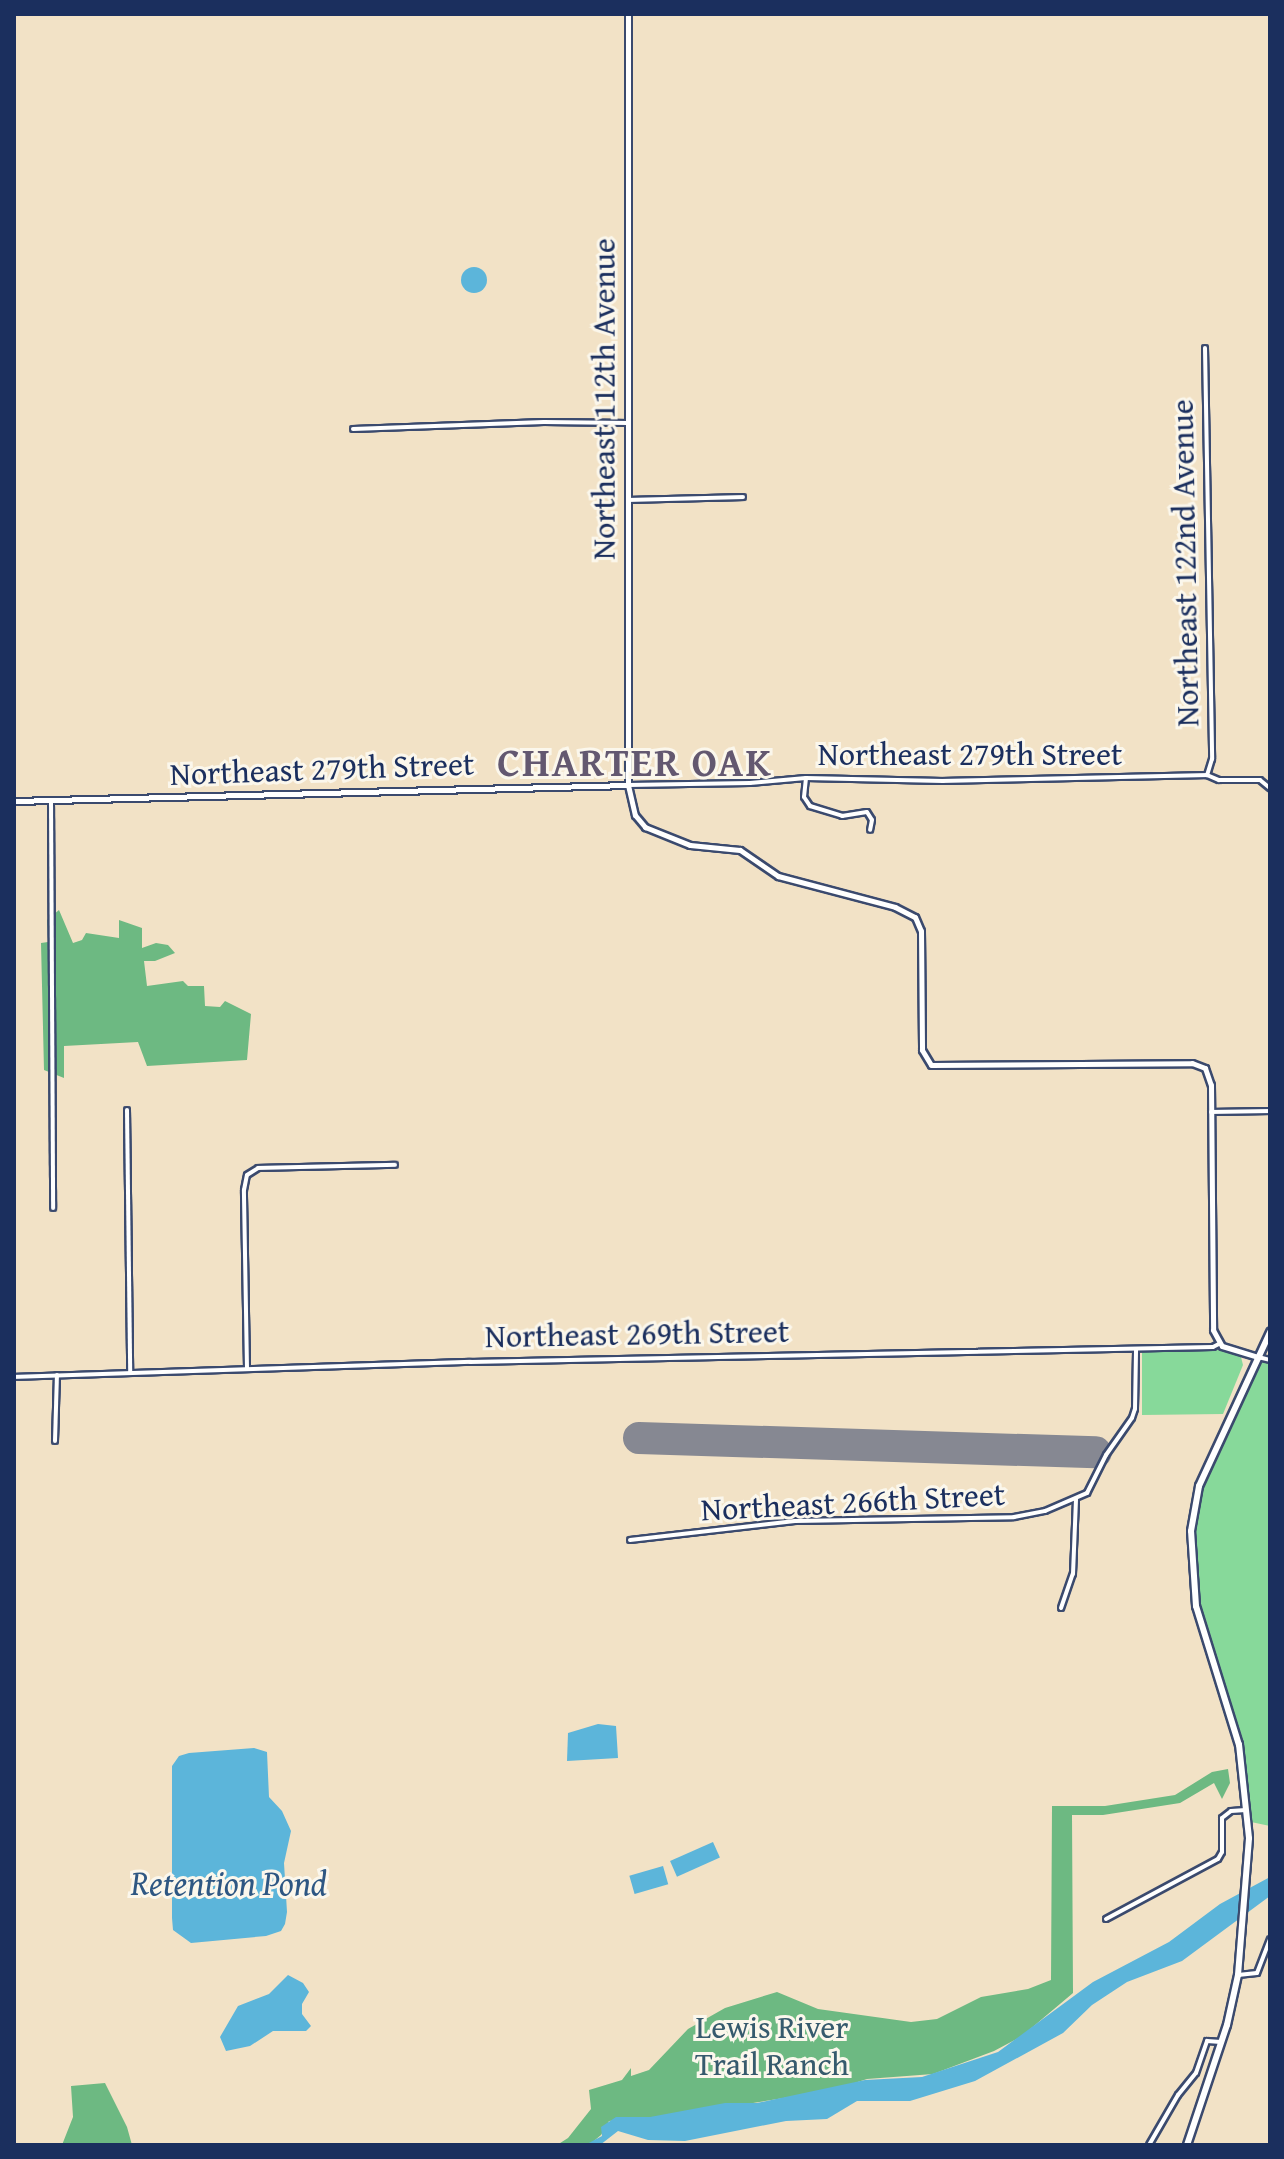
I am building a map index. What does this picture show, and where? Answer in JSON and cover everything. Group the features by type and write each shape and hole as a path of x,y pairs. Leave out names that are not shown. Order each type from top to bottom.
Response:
{"main road":[{"path":"1187,2145 1221,2042 1238,1975 1247,1880 1249,1810 1234,1722 1196,1606 1190,1545 1199,1486 1270,1332"}],"street":[{"name":"Northeast 112th Avenue","path":"628,14 628,785 638,820 654,832 699,847 740,850 778,876 895,907 915,917 921,931 922,1050 927,1062 938,1067 1201,1066 1209,1076 1211,1112"},
{"name":"Northeast 122nd Avenue","path":"1205,348 1212,759 1207,775"},
{"path":"353,429 544,422 628,423"},
{"path":"629,500 743,497"},
{"name":"Northeast 279th Street","path":"14,801 750,783 806,778 943,781 1207,775 1219,780 1260,780 1270,788"},
{"path":"806,778 804,797 810,806 842,816 867,812 872,820 870,830"},
{"path":"51,800 53,1208"},
{"path":"127,1110 130,1372"},
{"path":"1219,1344 1213,1330 1211,1112 1270,1111"},
{"path":"247,1368 244,1190 247,1175 258,1168 395,1165"},
{"name":"Northeast 269th Street","path":"14,1377 247,1368 1136,1349 1219,1344 1258,1357"},
{"path":"1061,1608 1073,1574 1076,1499 1094,1485 1106,1455 1132,1418 1135,1409 1136,1349"},
{"path":"1258,1357 1270,1360"},
{"path":"55,1441 57,1375"},
{"name":"Northeast 266th Street","path":"630,1540 795,1521 1014,1517 1076,1499"},
{"path":"1106,1919 1218,1859 1222,1852 1222,1818 1231,1811 1249,1810"},
{"path":"1238,1975 1257,1973 1270,1939"},
{"path":"1149,2145 1178,2095 1196,2073 1207,2041 1221,2042"}],"green space":[{"path":"59,910 73,943 82,940 86,933 119,938 119,920 142,928 142,948 156,943 168,945 175,953 155,961 144,961 147,986 183,981 188,986 204,986 205,1006 220,1007 225,1001 251,1014 247,1060 147,1066 138,1042 64,1046 64,1078 44,1070 41,943 48,942 47,920"},
{"path":"1225,1350 1241,1357 1243,1365 1223,1414 1142,1415 1142,1351"},
{"path":"1258,1357 1270,1361 1270,1826 1251,1822 1243,1765 1196,1606 1190,1545 1196,1498"},
{"name":"Lewis River Trail Ranch","path":"1228,1769 1230,1783 1222,1799 1214,1783 1180,1803 1103,1815 1072,1815 1073,1993 1022,2036 994,2051 933,2074 867,2079 833,2090 678,2115 609,2121 601,2135 589,2145 557,2145 568,2138 591,2109 589,2090 622,2080 631,2068 631,2076 649,2070 688,2029 725,2008 777,1992 818,2009 911,2022 937,2019 981,1997 1028,1989 1051,1980 1052,1806 1105,1806 1175,1795 1212,1772"},
{"path":"105,2083 127,2127 132,2145 62,2145 73,2117 71,2086"}],"water":[{"path":"474,267 483,271 487,280 483,289 474,293 465,289 461,280 465,271"},
{"path":"598,1724 616,1726 618,1758 567,1761 568,1733"},
{"name":"Retention Pond","path":"254,1748 267,1752 269,1797 282,1811 291,1831 284,1863 285,1924 281,1931 266,1936 191,1943 173,1930 172,1766 179,1756 189,1753"},
{"path":"713,1842 720,1858 677,1877 670,1861"},
{"path":"663,1866 668,1884 635,1894 629,1876"},
{"path":"1270,1877 1270,1896 1182,1961 1127,1982 1092,2005 1063,2033 975,2081 910,2101 857,2101 827,2119 786,2121 685,2141 648,2140 618,2131 600,2145 585,2145 602,2136 601,2127 616,2117 650,2117 725,2103 757,2103 865,2080 922,2077 998,2052 1093,1982 1169,1942 1220,1904"},
{"path":"288,1975 303,1983 309,1992 302,2004 302,2014 311,2026 306,2031 273,2031 250,2046 226,2051 220,2037 238,2006 269,1994"}],"runway":[{"path":"639,1438 1096,1452"}],"district":[{"name":"CHARTER OAK","path":"635,762"}]}
